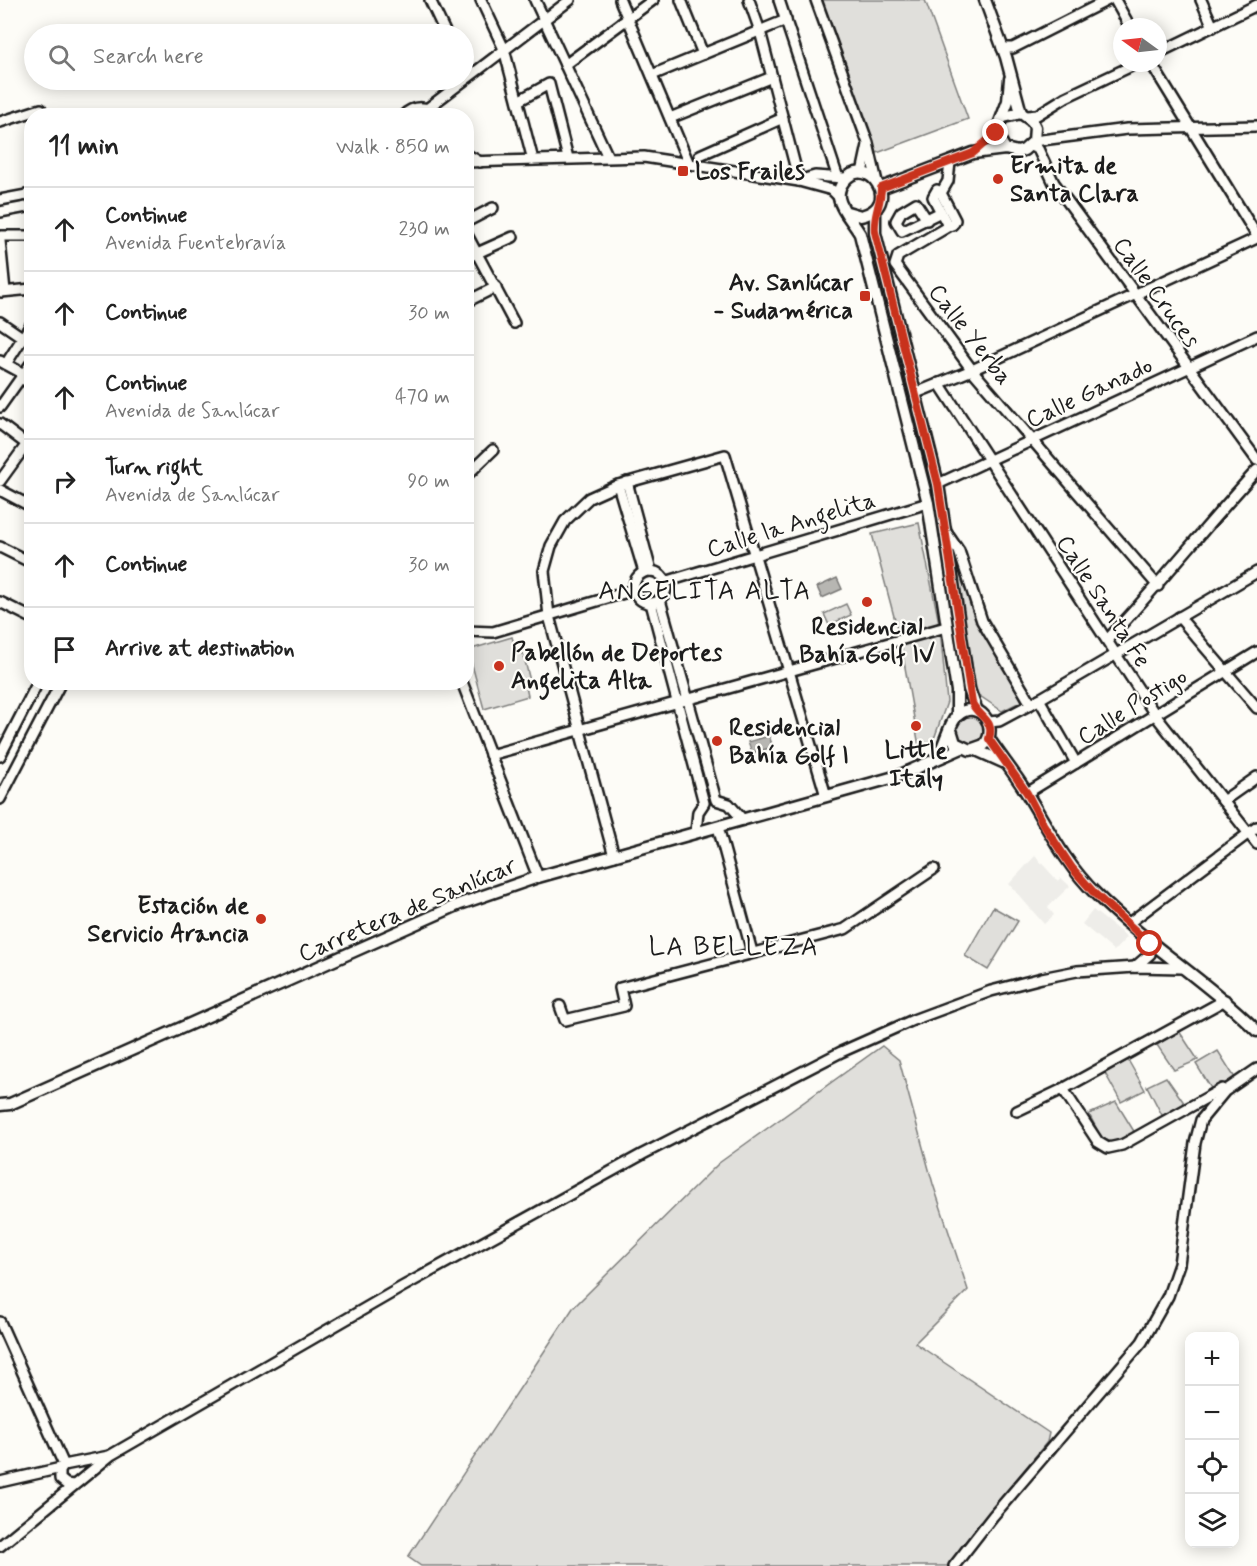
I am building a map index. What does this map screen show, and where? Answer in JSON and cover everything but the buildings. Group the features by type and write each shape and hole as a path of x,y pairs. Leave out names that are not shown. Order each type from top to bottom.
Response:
{"main road":[{"path":"879,185 973,153 1005,149 1018,152 1032,143 1035,128 1024,115 985,0"},
{"path":"973,153 996,133 1004,117 1010,76"},
{"path":"1004,117 1024,115"},
{"path":"996,133 1005,149"},
{"path":"879,185 862,173 842,178 838,196 860,234 928,503 957,691 957,715 937,758"},
{"path":"879,185 880,201 875,210 875,232 938,484 969,689 977,711 989,722 989,739 1027,793 1052,839 1072,868 1095,894 1182,968 1225,1000 1257,1031"},
{"path":"847,212 861,216 875,210"},
{"path":"957,715 965,711 977,711"},
{"path":"951,730 954,741 962,748 976,750 1006,763"},
{"path":"976,750 989,739"},
{"name":"Carretera de Sanlúcar","path":"0,1112 5,1105 460,904 538,877 897,776 962,748"}],"street":[{"path":"430,0 441,24"},
{"path":"481,0 504,49 533,159"},
{"path":"535,0 608,158"},
{"path":"474,69 570,0"},
{"path":"620,0 689,164"},
{"path":"565,65 653,0"},
{"path":"681,0 703,54"},
{"path":"749,0 760,31 799,181"},
{"path":"779,0 842,178 815,176 799,181"},
{"path":"816,0 868,143 879,185"},
{"path":"1002,48 1014,48 1108,0"},
{"path":"1115,0 1126,18"},
{"path":"1201,0 1213,27"},
{"path":"1167,50 1257,5"},
{"path":"652,75 786,20"},
{"path":"1024,115 1037,115 1066,97 1119,72"},
{"path":"916,393 972,370 1257,237 1156,72"},
{"path":"670,118 772,76"},
{"path":"518,101 549,84 568,158"},
{"path":"414,108 428,108 448,90"},
{"path":"0,122 24,114"},
{"path":"700,155 783,118"},
{"path":"1032,143 1127,129 1257,126"},
{"path":"862,173 868,143"},
{"name":"Calle Cruces","path":"1032,143 1038,149 1054,183 1257,460"},
{"path":"474,162 644,157 799,181 832,190 838,196"},
{"path":"941,193 948,181 950,162"},
{"path":"937,190 941,193 955,220 952,225 947,224 933,194 937,190"},
{"path":"0,200 24,196"},
{"path":"0,212 24,208"},
{"path":"474,218 493,208"},
{"path":"927,220 941,212"},
{"name":"Calle Yerba","path":"952,225 898,256 895,265 972,370 1158,586"},
{"path":"0,236 24,236"},
{"path":"474,255 513,237"},
{"path":"0,241 2,291 24,290"},
{"path":"474,246 514,323"},
{"path":"474,298 496,287"},
{"path":"0,322 22,337"},
{"path":"0,407 23,376 3,363 24,334"},
{"name":"Calle Ganado","path":"938,484 1257,336"},
{"name":"Calle Santa Fe","path":"939,383 1156,716 1257,844"},
{"path":"0,424 24,439"},
{"path":"474,468 493,450"},
{"path":"0,481 24,451"},
{"path":"614,856 549,616 544,571 551,546 565,521 588,498 622,483 725,455 826,796"},
{"path":"1107,640 1158,586 1204,528 1257,470"},
{"path":"622,483 648,572"},
{"path":"0,490 24,503"},
{"name":"Calle la Angelita","path":"665,582 928,503"},
{"path":"946,532 959,550 982,621 1076,763"},
{"path":"0,547 24,560"},
{"path":"648,572 658,573 665,582 664,595 655,602 637,597 634,590 637,578 648,572"},
{"path":"989,722 999,721 1035,702 1116,652 1257,572"},
{"path":"474,631 493,632 634,590"},
{"path":"0,602 24,614"},
{"path":"655,602 716,800"},
{"path":"655,602 675,701 704,803"},
{"path":"1179,617 1257,708"},
{"path":"490,754 946,627"},
{"name":"Calle Postigo","path":"1027,793 1257,652"},
{"path":"0,756 34,690"},
{"path":"0,799 57,690"},
{"path":"465,690 538,877"},
{"path":"1223,801 1257,777"},
{"path":"696,832 698,812 704,803 716,800 729,804 743,820"},
{"path":"718,827 752,952"},
{"path":"1129,923 1257,827"},
{"path":"560,1006 564,1020 624,1005 620,988 845,929 934,869"},
{"path":"1136,967 1148,957 1152,950 1148,939"},
{"path":"1148,957 1155,967"},
{"path":"0,1546 53,1500 111,1455 412,1281 644,1154 841,1052 914,1020 991,991 1077,971 1136,967 1182,968"},
{"path":"1017,1111 1063,1089 1225,1000"},
{"path":"1063,1089 1098,1142 1108,1148 1122,1145 1256,1071"},
{"path":"954,1566 993,1516 1142,1342 1161,1310 1174,1279 1182,1250 1192,1156 1201,1120 1212,1104 1231,1086"},
{"path":"1192,1107 1198,1111 1201,1120"},
{"path":"0,1322 62,1472 73,1485"},
{"path":"0,1482 43,1472 62,1472 75,1463 111,1455"},
{"path":"75,1463 82,1472 81,1479"},
{"path":"53,1500 62,1472"}],"shaded area":[{"path":"822,0 925,0 968,119 877,153"},
{"path":"875,249 933,486 965,685 958,686 933,514 868,250"},
{"path":"919,523 940,628 947,702 935,736 920,752 900,639 872,534"},
{"path":"952,549 978,622 1022,701 1002,711 977,694"},
{"path":"837,578 842,589 822,598 817,587"},
{"path":"846,604 851,615 829,625 824,614"},
{"name":"Pabellón de Deportes Angelita Alta","path":"512,637 516,650 522,649 530,681 525,682 528,696 484,709 474,672 474,648"},
{"path":"971,716 981,720 985,730 981,740 971,744 961,740 957,730 961,720"},
{"name":"Residencial Bahía Golf I","path":"769,736 773,747 752,753 748,742"},
{"path":"1035,856 1058,881 1061,878 1070,886 1048,907 1054,915 1044,924 1009,884"},
{"path":"993,907 1018,921 988,970 965,956"},
{"path":"1093,910 1127,937 1114,951 1082,924"},
{"path":"1179,1031 1198,1060 1174,1070 1157,1045"},
{"path":"882,1046 899,1060 933,1184 968,1290 915,1343 1049,1433 1047,1442 961,1547 949,1566 421,1566 408,1557 573,1308 719,1163"},
{"path":"1218,1051 1235,1078 1212,1090 1196,1064"},
{"path":"1128,1060 1145,1090 1121,1102 1105,1073"},
{"path":"1166,1077 1187,1107 1163,1117 1147,1086"},
{"path":"1116,1102 1135,1133 1112,1142 1102,1139 1089,1114"}],"place":[{"name":"Los Frailes","path":"683,171"},
{"name":"Ermita de Santa Clara","path":"998,179"},
{"name":"Av. Sanlúcar - Sudamérica","path":"865,296"},
{"name":"Residencial Bahía Golf IV","path":"867,602"},
{"name":"Pabellón de Deportes Angelita Alta","path":"499,666"},
{"name":"Little Italy","path":"916,726"},
{"name":"Residencial Bahía Golf I","path":"717,741"},
{"name":"Estación de Servicio Arancia","path":"261,919"}],"district":[{"name":"ANGELITA ALTA","path":"705,590"},
{"name":"LA BELLEZA","path":"734,946"}],"route":[{"path":"996,133 973,153 881,188 880,201 875,210 875,232 938,484 972,703 977,711 987,718 991,726 989,739 1027,793 1043,824 1072,868 1095,894 1148,939 1150,944"}]}
